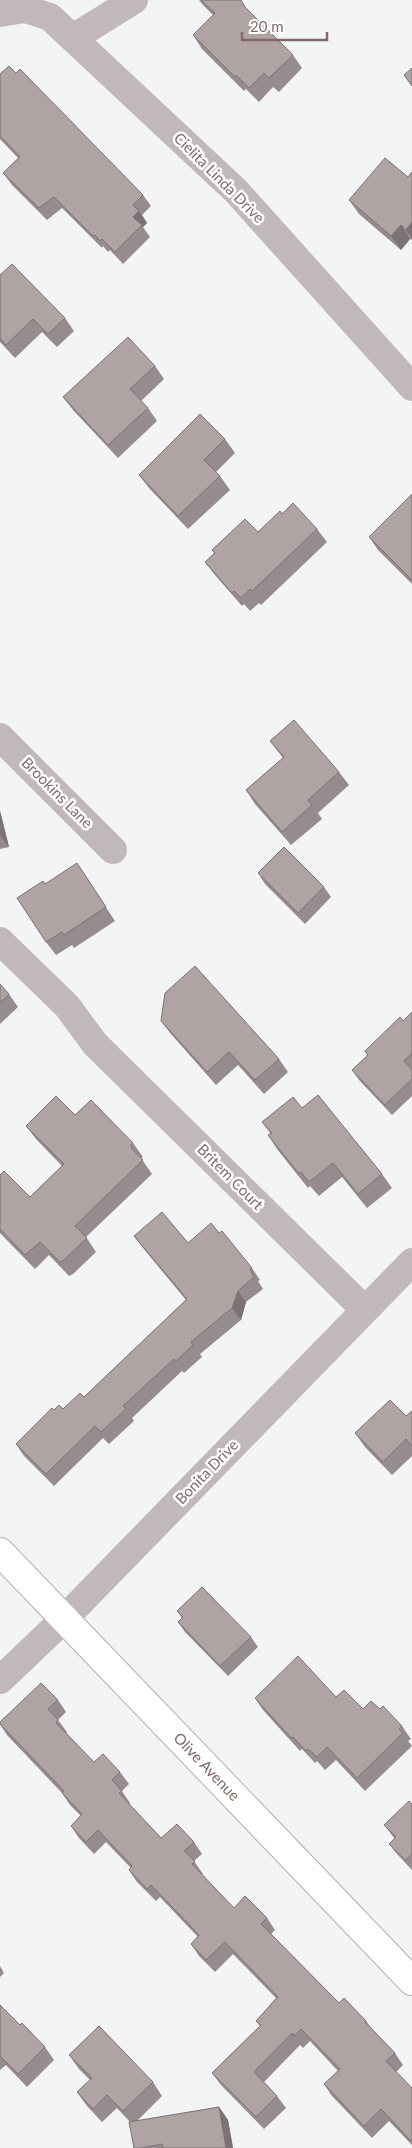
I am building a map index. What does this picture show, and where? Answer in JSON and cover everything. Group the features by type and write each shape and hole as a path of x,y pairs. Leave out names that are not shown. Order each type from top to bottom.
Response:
{"main road":[{"name":"Olive Avenue","path":"0,1552 412,1981"}],"street":[{"path":"73,38 134,0"},
{"name":"Cielita Linda Drive","path":"16,7 50,17 236,191 412,387"},
{"name":"Brookins Lane","path":"0,737 113,850"},
{"name":"Britem Court","path":"0,941 67,1006 95,1044 365,1310"},
{"name":"Bonita Drive","path":"0,1680 64,1619 412,1262"}],"building":[{"path":"201,0 241,0 244,6 293,55 269,78 264,73 249,88 236,75 235,77 193,35 215,13"},
{"path":"9,66 16,73 20,69 143,195 133,205 139,211 133,217 142,225 115,252 102,239 100,241 95,235 93,236 54,197 39,208 3,173 20,157 0,136 0,74"},
{"path":"412,68 412,86 404,75"},
{"path":"385,158 408,177 412,172 412,222 406,230 401,225 391,236 349,200"},
{"path":"12,264 65,318 48,334 33,319 6,345 0,338 0,275"},
{"path":"128,337 155,366 130,389 148,408 108,445 63,397"},
{"path":"200,414 225,439 204,460 220,476 178,516 139,475"},
{"path":"412,495 412,580 369,537"},
{"path":"293,503 317,529 252,591 250,589 241,598 234,591 232,593 205,562 215,553 212,550 245,519 258,532 280,511 282,514"},
{"path":"294,720 339,772 308,800 312,805 282,832 246,790 284,757 270,741"},
{"path":"284,847 324,887 298,913 258,873"},
{"path":"77,863 106,907 64,935 62,932 46,942 17,898 43,881 45,884"},
{"path":"195,966 279,1059 255,1080 229,1052 207,1072 161,1021 165,993"},
{"path":"0,984 9,994 0,1003"},
{"path":"412,1012 412,1053 404,1061 412,1070 412,1079 385,1105 352,1070 368,1055 365,1051 400,1017 403,1021"},
{"path":"318,1095 382,1174 358,1194 333,1163 309,1182 301,1172 299,1174 268,1135 272,1133 262,1122 293,1097 302,1108"},
{"path":"56,1096 75,1115 91,1100 133,1143 131,1145 132,1149 143,1160 75,1226 87,1238 60,1262 40,1242 25,1255 0,1229 0,1175 4,1171 30,1197 64,1164 26,1126"},
{"path":"162,1212 188,1243 211,1223 219,1233 222,1231 252,1268 250,1269 254,1277 238,1291 232,1308 191,1342 193,1345 176,1361 174,1359 123,1406 126,1409 101,1432 95,1426 46,1474 16,1444 52,1408 54,1410 59,1405 63,1409 80,1393 84,1397 187,1299 134,1236"},
{"path":"390,1400 406,1416 412,1411 412,1446 406,1439 383,1462 355,1433"},
{"path":"202,1587 251,1637 220,1666 178,1622 183,1617 177,1611"},
{"path":"298,1656 336,1697 344,1690 363,1709 371,1701 380,1709 383,1706 402,1726 399,1729 403,1733 357,1778 327,1747 317,1757 308,1749 306,1751 293,1737 291,1738 255,1698"},
{"path":"41,1683 58,1700 48,1709 58,1720 56,1723 94,1762 103,1754 120,1772 112,1780 122,1791 119,1793 161,1838 177,1824 194,1842 184,1851 195,1861 192,1864 234,1908 245,1896 267,1918 261,1924 339,2003 344,1998 395,2053 386,2061 412,2088 412,2142 381,2109 364,2126 324,2084 340,2069 301,2029 294,2036 292,2033 254,2072 277,2096 256,2117 212,2073 261,2025 256,2021 278,1997 225,1942 206,1960 191,1944 199,1935 151,1885 147,1889 129,1870 132,1866 98,1830 86,1842 71,1826 82,1814 62,1793 64,1791 0,1724"},
{"path":"409,1801 412,1804 412,1854 405,1860 389,1844 396,1837 384,1825"},
{"path":"0,2005 20,2025 22,2023 45,2047 18,2074 0,2056"},
{"path":"99,2026 153,2082 123,2111 107,2095 93,2109 77,2092 92,2078 69,2055"},
{"path":"219,2107 226,2148 163,2148 162,2144 134,2148 129,2122"}]}
